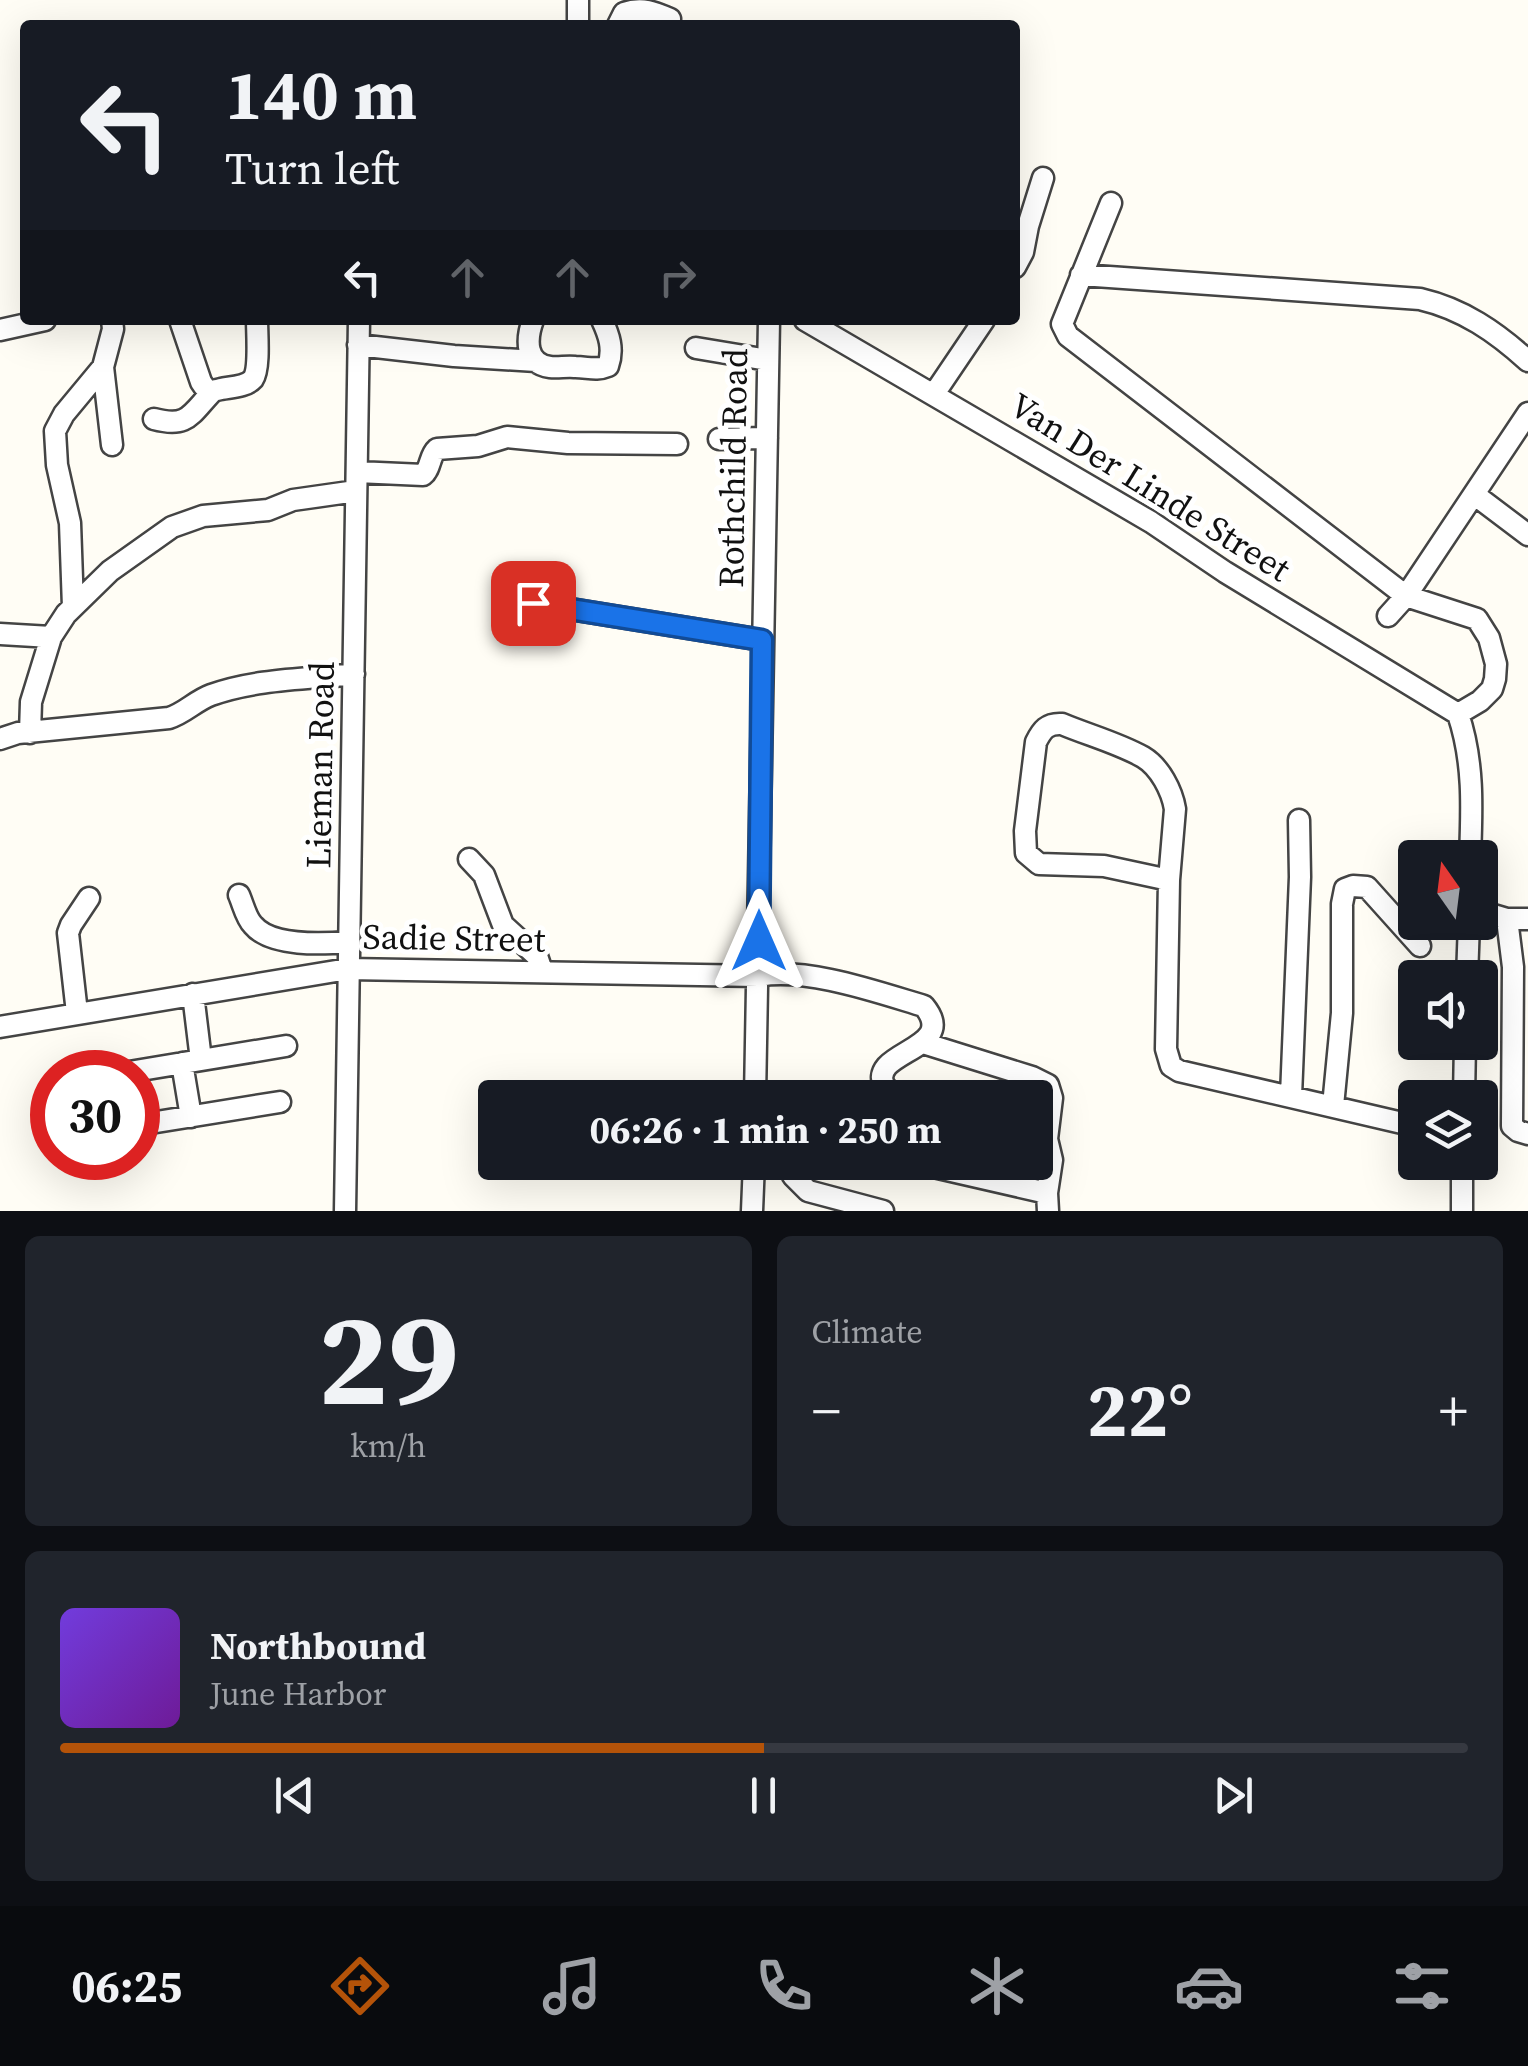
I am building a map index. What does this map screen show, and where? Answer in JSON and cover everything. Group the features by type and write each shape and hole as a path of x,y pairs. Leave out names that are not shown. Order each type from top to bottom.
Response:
{"street":[{"path":"620,20 624,13 634,10 670,19"},
{"path":"1020,258 1021,223 1043,178"},
{"path":"1110,204 1062,324 1068,336 1406,596 1477,619 1484,626 1496,664 1492,689 1458,714 1471,762 1470,840"},
{"path":"1081,275 1420,299 1446,305 1469,317 1528,362"},
{"path":"112,446 103,367 113,325"},
{"path":"182,325 200,382 212,392 243,385 253,378 257,325"},
{"name":"Lieman Road","path":"346,1211 358,325"},
{"path":"531,325 529,350 536,361"},
{"path":"358,345 596,370 608,366 612,357 604,325"},
{"name":"Rothchild Road","path":"755,1080 769,325"},
{"name":"Van Der Linde Street","path":"815,325 1151,522 1225,572 1458,714"},
{"path":"934,394 981,325"},
{"path":"696,348 768,360"},
{"path":"73,606 70,523 57,465 55,430 103,367"},
{"path":"154,419 173,424 184,421 212,392"},
{"path":"1388,616 1406,596 1528,413"},
{"path":"30,733 31,702 51,636 73,606 110,571 172,528 203,516 268,510 356,482 423,475 437,449 478,446 498,438 677,444"},
{"path":"719,439 766,438"},
{"path":"1475,494 1527,531"},
{"path":"533,603 762,640"},
{"path":"0,634 51,636"},
{"path":"0,739 18,733 168,718 212,695 260,684 354,674"},
{"path":"1169,880 1104,866 1039,864 1026,854 1025,831 1036,742 1042,730 1062,724 1146,758 1174,798 1166,1049 1172,1066 1179,1071 1398,1122"},
{"path":"1291,1096 1299,820"},
{"path":"469,859 484,875 502,925 537,956 542,971"},
{"path":"1334,1106 1341,1031 1345,889 1368,887 1420,946"},
{"path":"239,895 253,926 272,936 306,945 348,942"},
{"path":"77,1013 68,933 89,898"},
{"path":"1518,919 1520,1094 1512,1126 1528,1134"},
{"name":"Sadie Street","path":"0,1027 348,969 758,976 788,972 924,1006 932,1022 923,1043"},
{"path":"191,1116 192,994"},
{"path":"882,1080 888,1066 923,1043 1039,1080"},
{"path":"160,1067 286,1046"},
{"path":"160,1121 280,1102"},
{"path":"752,1211 753,1180"},
{"path":"797,1180 808,1191 882,1211"},
{"path":"973,1180 1047,1202"},
{"path":"1462,1180 1462,1211"}],"route":[{"path":"533,603 762,640 759,941"}]}
